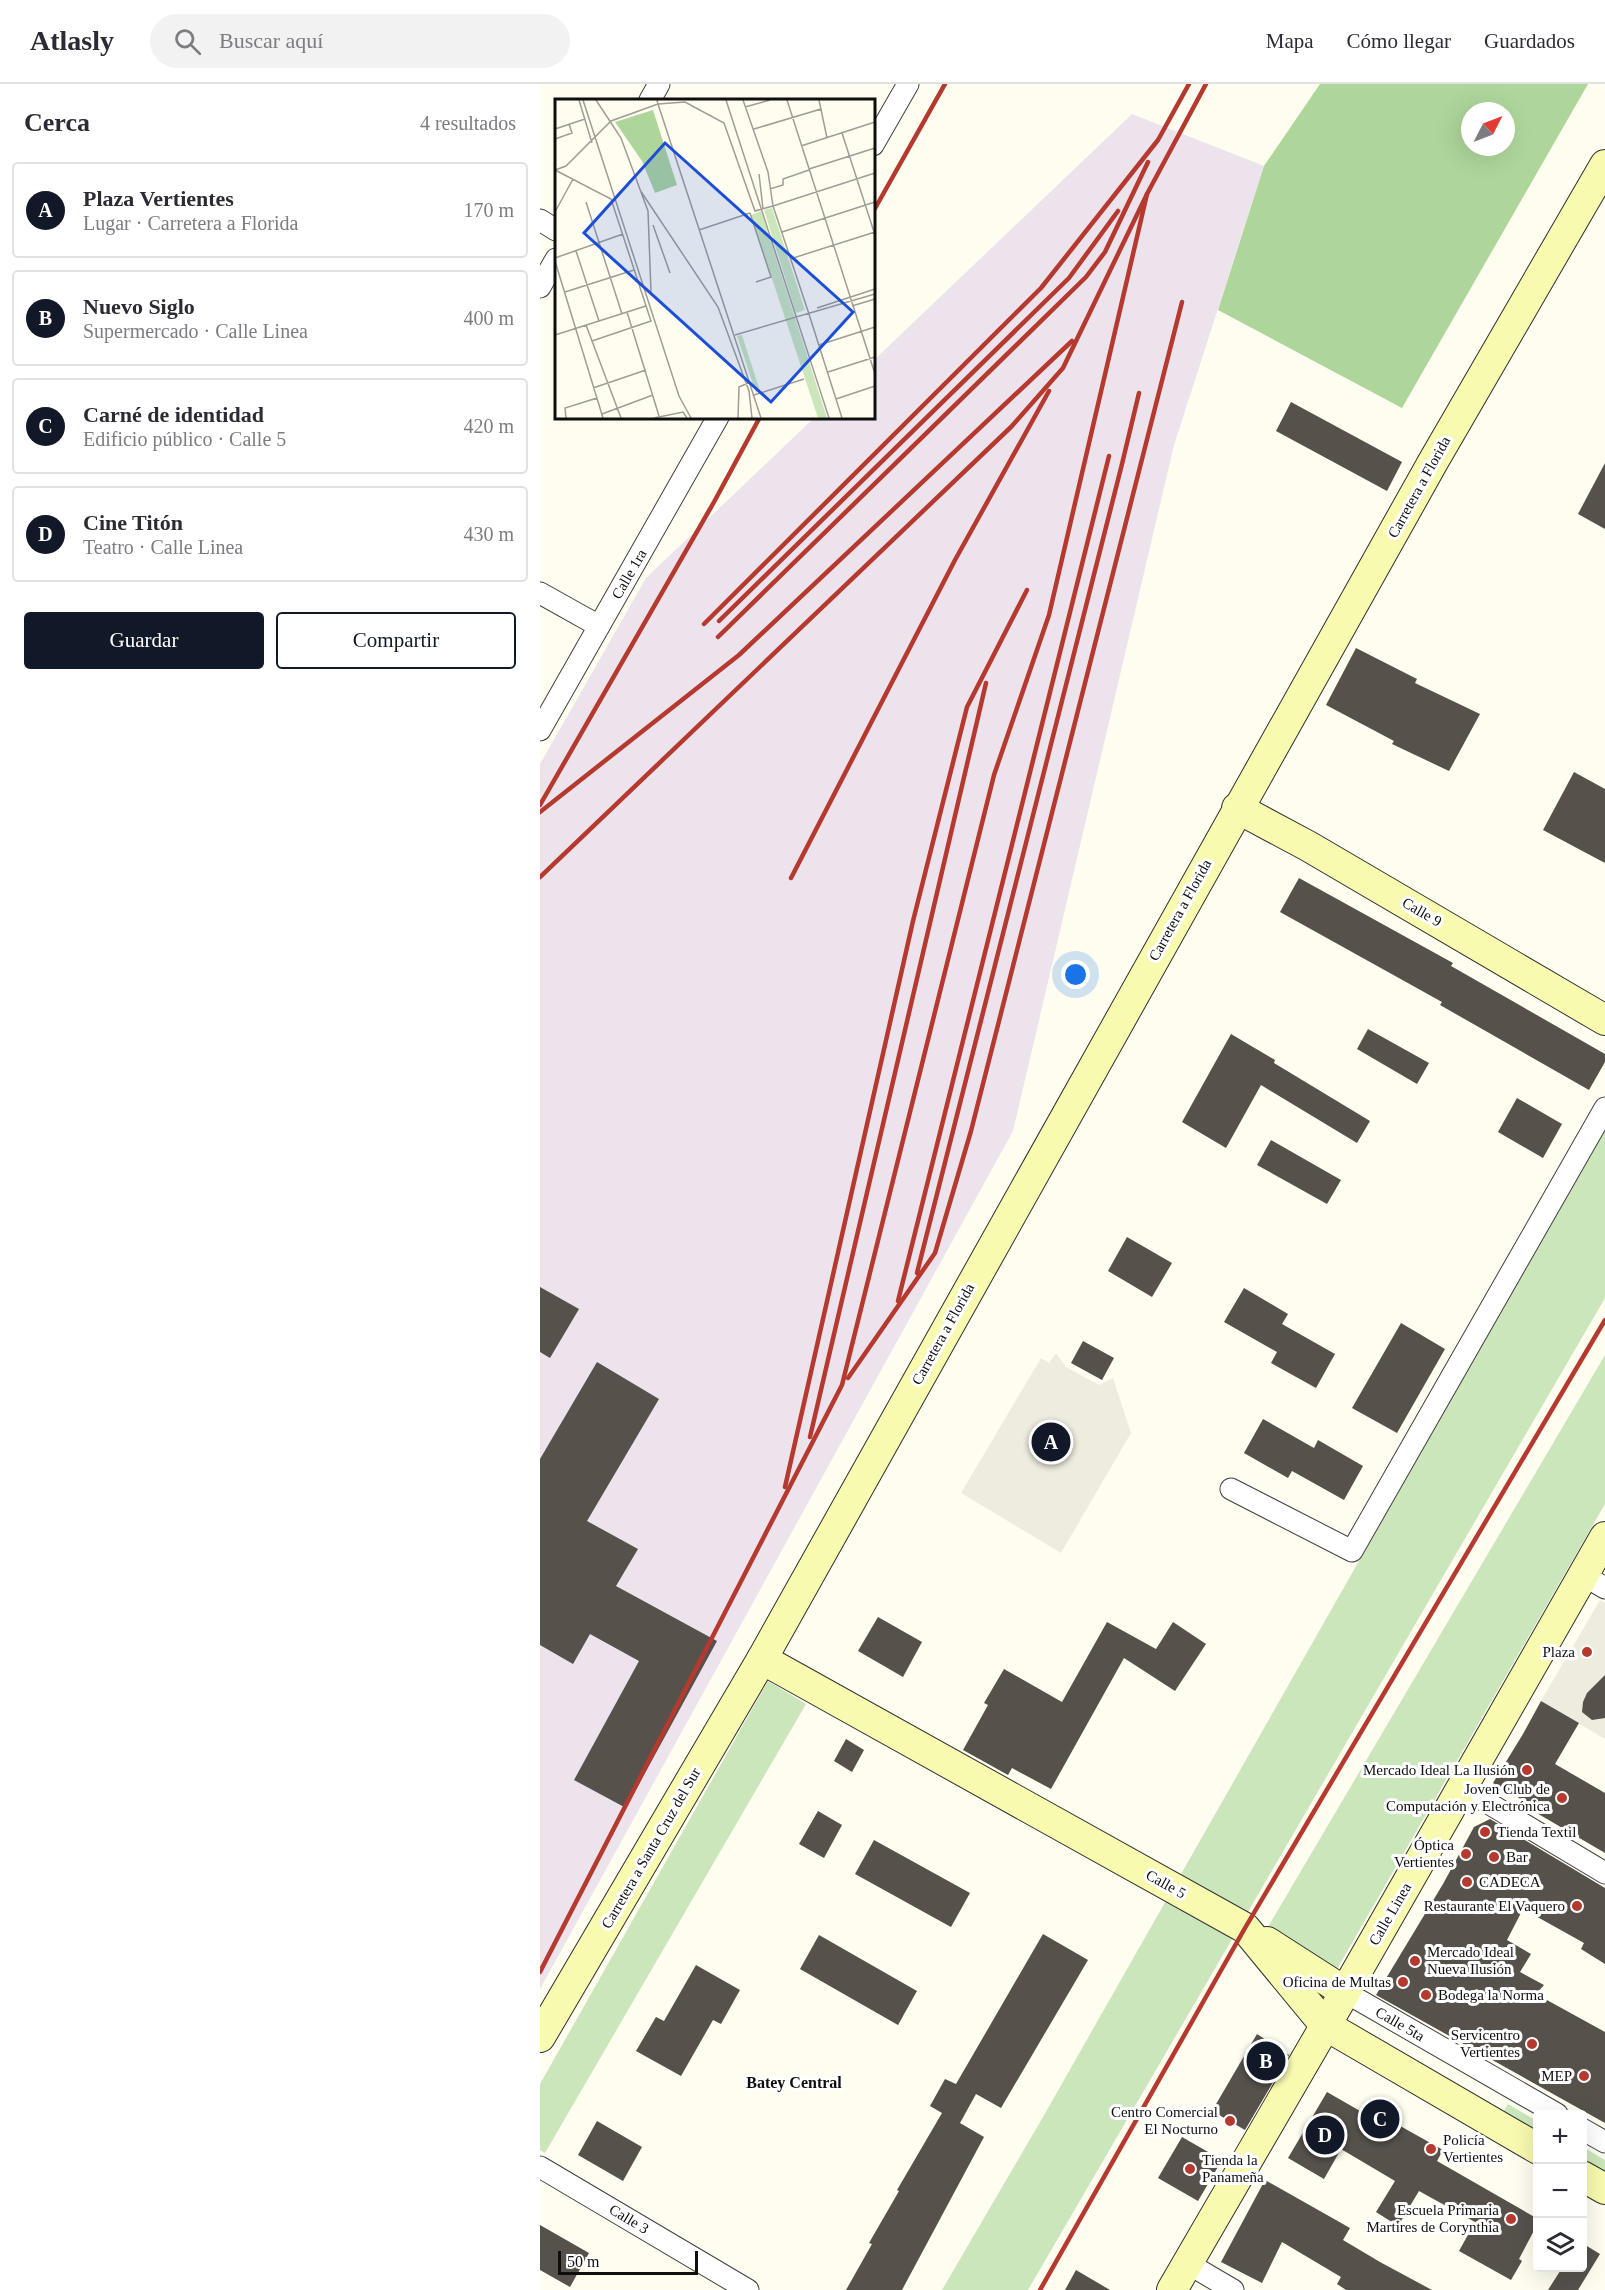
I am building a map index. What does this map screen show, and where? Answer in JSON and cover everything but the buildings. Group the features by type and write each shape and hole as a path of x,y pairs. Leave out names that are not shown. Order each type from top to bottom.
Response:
{"main road":[{"name":"Carretera a Florida","path":"762,1659 1237,808 1434,460 1605,165"},
{"name":"Calle 9","path":"1237,808 1308,846 1605,1020"},
{"name":"Calle Linea","path":"1172,2290 1463,1788 1594,1582 1605,1537"},
{"name":"Calle 5","path":"762,1659 1245,1928 1325,2025 1533,2146"},
{"name":"Carretera a Santa Cruz del Sur","path":"541,2034 762,1659"},
{"name":"Calle 5ta","path":"1245,1928 1346,1992"},
{"path":"1587,2179 1605,2189"}],"street":[{"path":"651,99 659,84"},
{"path":"874,143 908,84"},
{"path":"540,220 555,229"},
{"path":"540,287 555,261"},
{"name":"Calle 1ra","path":"540,730 717,418"},
{"path":"540,593 599,626"},
{"path":"1231,1489 1352,1551 1605,1108"},
{"path":"1463,1788 1605,1873"},
{"name":"Calle 5ta","path":"1346,1992 1548,2110"},
{"path":"1587,2132 1605,2142"},
{"name":"Calle 3","path":"540,2167 748,2290"},
{"path":"1187,2263 1233,2290"}],"shaded area":[{"path":"1132,114 1264,166 1174,445 1013,1131 540,1989 540,764 646,578 814,418 874,418 874,360"},
{"path":"1056,1353 1066,1367 1099,1385 1113,1378 1131,1433 1061,1553 961,1493 1041,1358 1049,1363"},
{"name":"Plaza","path":"1600,1600 1605,1603 1605,1739 1541,1701"}],"green space":[{"path":"1320,84 1588,84 1402,408 1218,310 1264,166"},
{"path":"1605,1128 1605,1298 1028,2290 942,2290 1043,2117"},
{"path":"1605,1355 1605,1504 1337,1969 1268,1927"},
{"path":"768,1681 806,1704 545,2153 540,2150 540,2084"},
{"path":"1508,2104 1533,2119 1533,2135 1501,2115"},
{"path":"1587,2149 1605,2160 1605,2176 1587,2165"}],"railway":[{"path":"874,210 945,84"},
{"path":"704,624 1041,288 1158,140 1189,84"},
{"path":"540,877 1011,427 1063,368 1147,194 1206,84"},
{"path":"718,637 1086,277 1105,252 1148,162"},
{"path":"540,1972 842,1385 994,775 1049,615 1147,194"},
{"path":"719,621 1069,278 1118,211"},
{"path":"848,1378 935,1253 971,1131 1182,302"},
{"path":"540,812 739,655 1072,341"},
{"path":"791,878 955,560 1049,391"},
{"path":"917,1273 1139,393"},
{"path":"540,805 714,502 759,418"},
{"path":"898,1301 1109,456"},
{"path":"785,1487 913,921 967,707 1027,590"},
{"path":"810,1437 986,683"},
{"path":"1040,2290 1245,1928 1605,1320"}],"place":[{"name":"Plaza Vertientes","path":"1051,1442"},
{"name":"Plaza","path":"1587,1652"},
{"name":"Mercado Ideal La Ilusión","path":"1527,1770"},
{"name":"Joven Club de Computación y Electrónica","path":"1562,1798"},
{"name":"Tienda Textil","path":"1485,1832"},
{"name":"Óptica Vertientes","path":"1466,1854"},
{"name":"Bar","path":"1494,1857"},
{"name":"CADECA","path":"1467,1882"},
{"name":"Restaurante El Vaquero","path":"1577,1906"},
{"name":"Mercado Ideal Nueva Ilusión","path":"1415,1961"},
{"name":"Oficina de Multas","path":"1403,1982"},
{"name":"Bodega la Norma","path":"1426,1995"},
{"name":"Servicentro Vertientes","path":"1532,2044"},
{"name":"Nuevo Siglo","path":"1266,2061"},
{"name":"MEP","path":"1584,2076"},
{"name":"Carné de identidad","path":"1380,2119"},
{"name":"Centro Comercial El Nocturno","path":"1230,2121"},
{"name":"Cine Titón","path":"1325,2135"},
{"name":"Policía Vertientes","path":"1431,2149"},
{"name":"Tienda la Panameña","path":"1190,2169"},
{"name":"Escuela Primaria Martires de Corynthia","path":"1511,2219"}],"district":[{"name":"Batey Central","path":"794,2082"}]}
